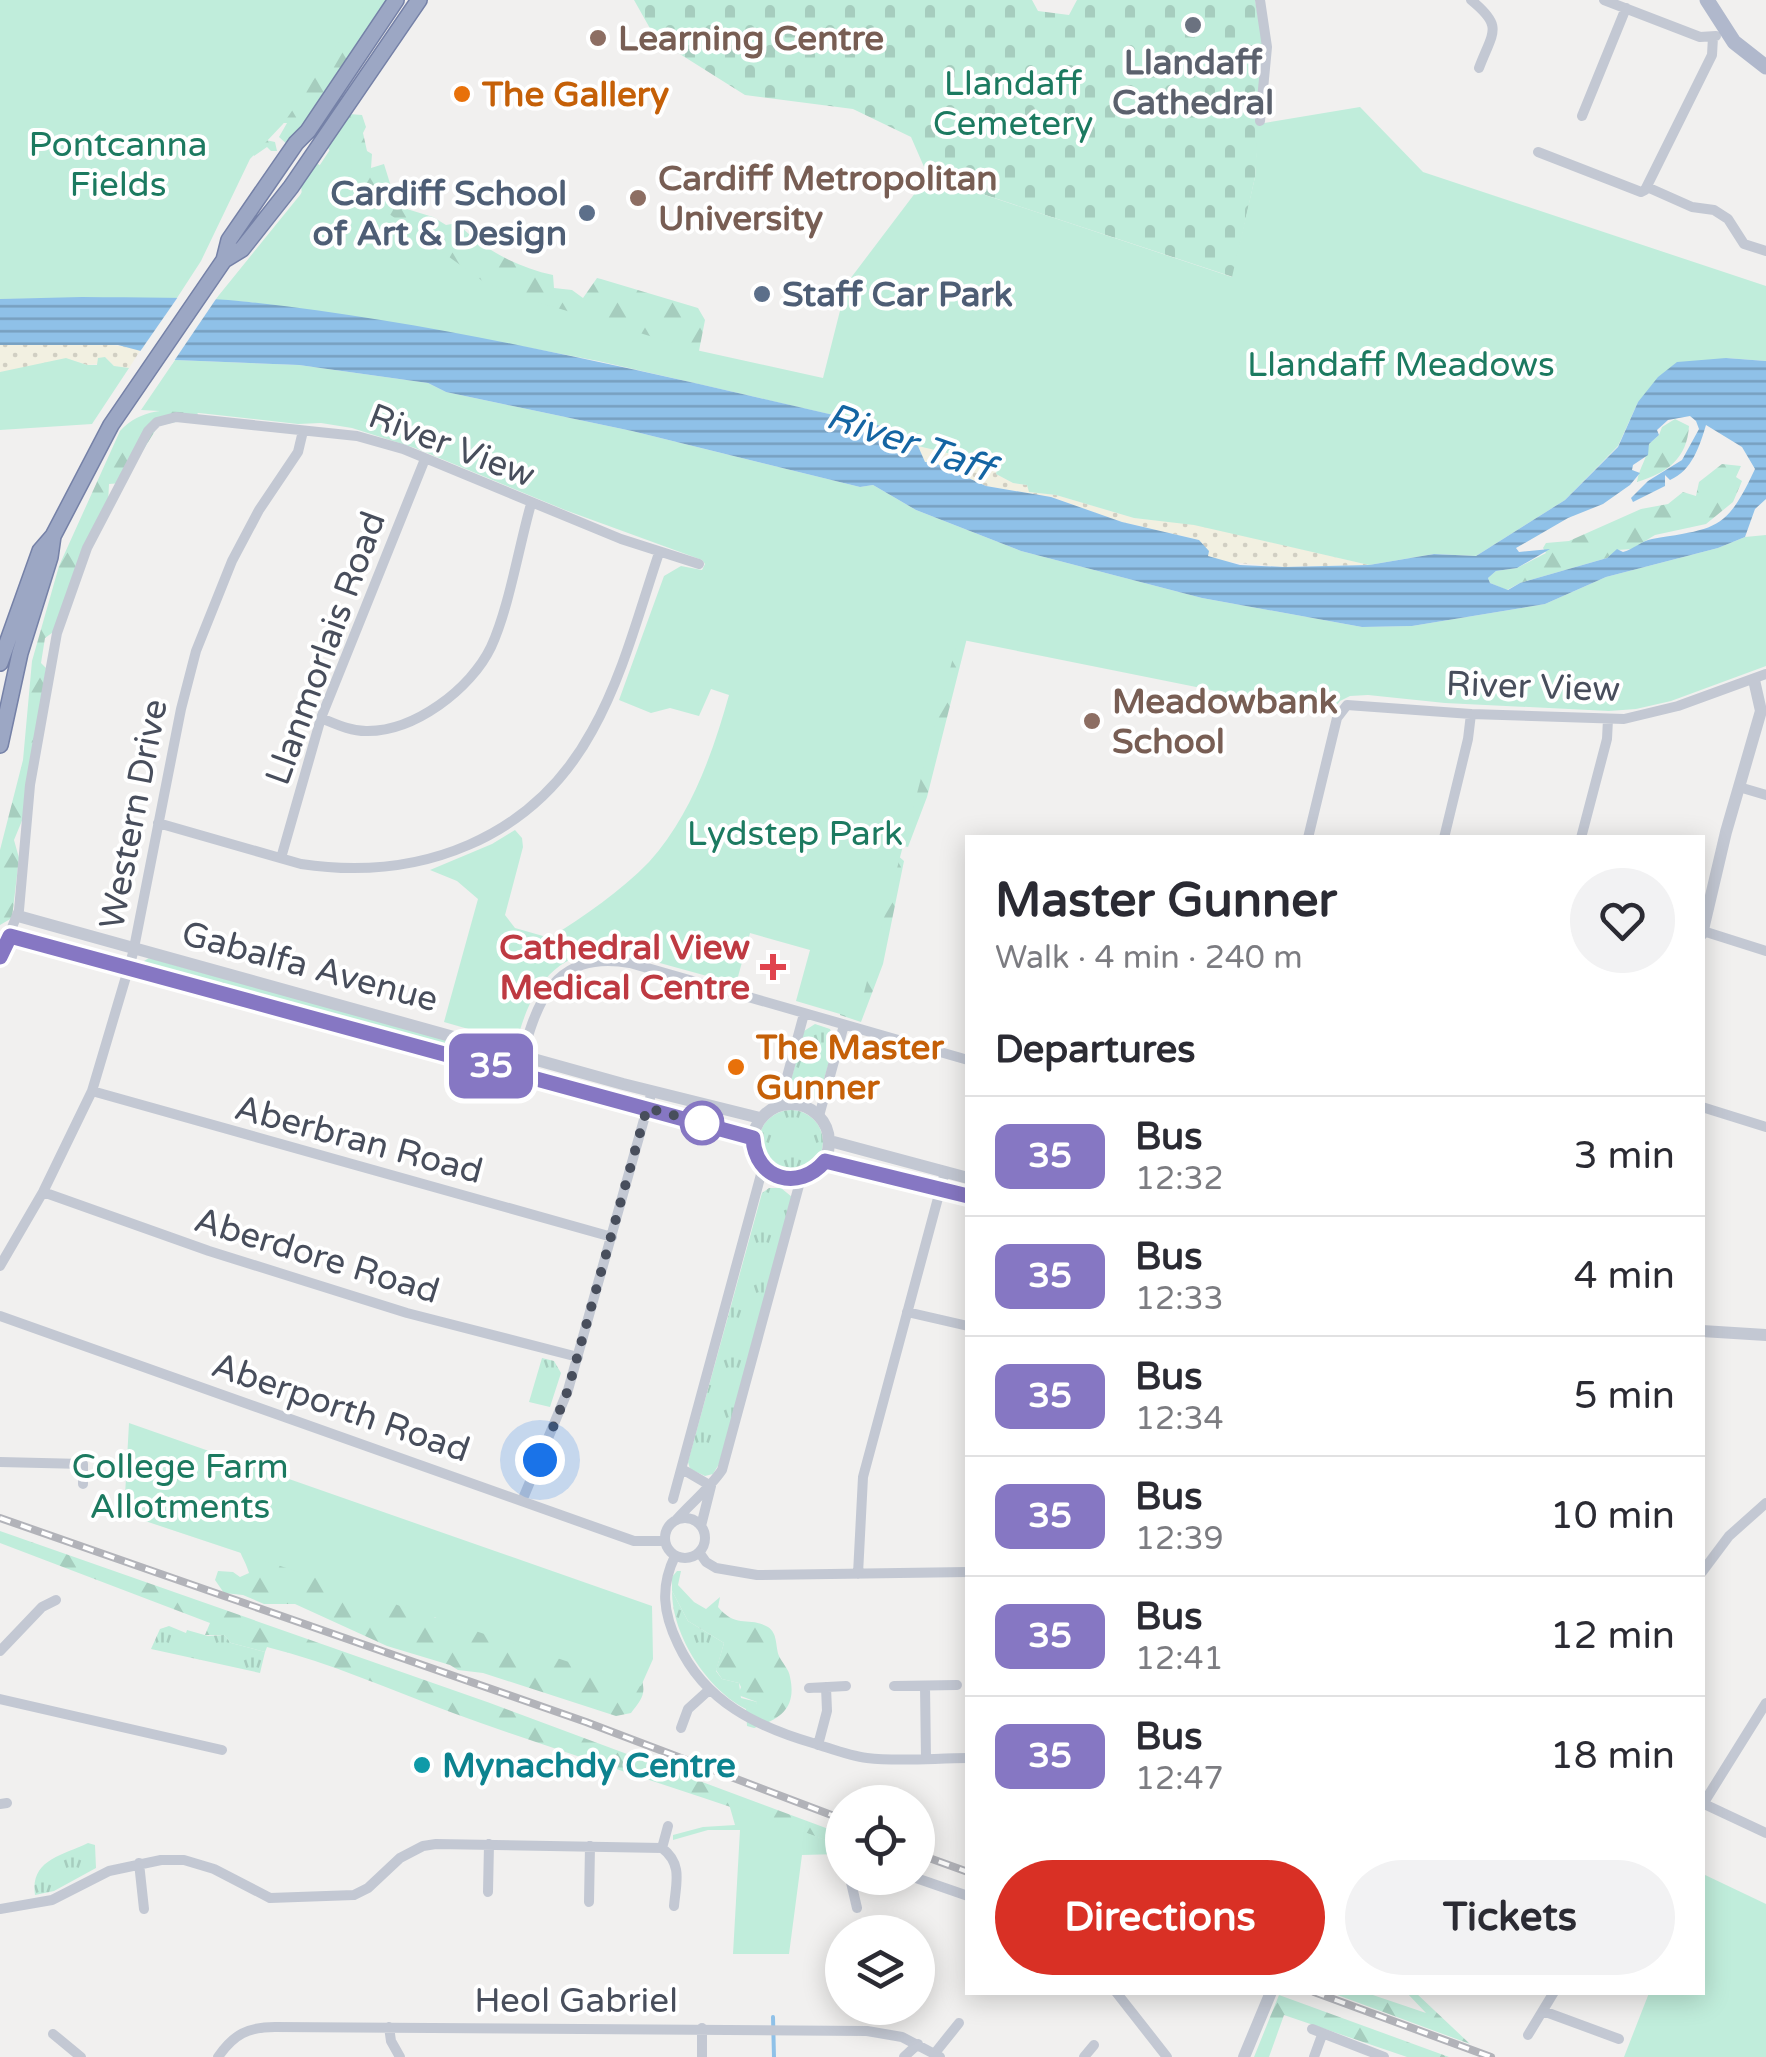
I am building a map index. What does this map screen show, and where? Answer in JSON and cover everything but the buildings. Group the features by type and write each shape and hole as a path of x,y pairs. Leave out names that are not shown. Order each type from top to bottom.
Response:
{"highway":[{"path":"0,663 40,551 53,536 97,449 224,260 229,240 396,0"},
{"path":"224,260 242,249 291,186 419,0"},
{"path":"0,745 20,652 53,536"}],"main road":[{"path":"1707,0 1719,34 1766,67"}],"street":[{"path":"1260,0 1267,47 1260,121"},
{"path":"1470,0 1491,16 1494,28 1479,68"},
{"path":"1538,152 1641,192 1712,55 1719,34 1700,37 1604,0"},
{"path":"1582,116 1626,8"},
{"path":"1646,188 1692,207 1714,210 1728,219 1744,244 1766,251"},
{"name":"River View","path":"18,916 30,785 57,634 88,548 148,431 157,422 176,417 356,436 425,458 659,553 700,564"},
{"name":"Western Drive","path":"0,1266 43,1192 92,1091 134,949 181,709 210,612 246,533 298,452 303,431"},
{"name":"Llanmorlais Road","path":"282,858 322,718 425,458"},
{"path":"322,718 366,731 400,725 429,711 469,676 484,659 494,638 531,504"},
{"path":"158,823 282,858 336,868 413,864 468,845 528,810 559,780 598,720 659,553"},
{"path":"1705,924 1760,711 1760,677"},
{"name":"River View","path":"1309,835 1337,718 1352,703 1471,714 1608,719 1658,712 1760,677"},
{"path":"1445,835 1471,714"},
{"path":"1582,835 1607,738 1608,719"},
{"path":"1739,786 1766,795"},
{"path":"0,957 18,916"},
{"name":"Gabalfa Avenue","path":"18,916 760,1118"},
{"path":"1705,933 1766,952"},
{"name":"Gabalfa Avenue","path":"10,936 753,1138"},
{"path":"517,1074 533,1014 546,991 563,975 597,962 630,963 965,1059"},
{"path":"779,1106 804,1014"},
{"path":"819,1116 844,1025"},
{"name":"Aberbran Road","path":"92,1091 612,1237"},
{"path":"522,1500 568,1390 652,1091"},
{"path":"798,1104 819,1116 830,1141 819,1169 801,1178 780,1178 763,1168 756,1154 753,1138 760,1118 779,1106 798,1104"},
{"path":"1705,1108 1766,1127"},
{"path":"830,1141 965,1177"},
{"path":"825,1161 965,1195"},
{"path":"673,1499 763,1168"},
{"path":"858,1574 863,1477 946,1172"},
{"path":"711,1486 667,1529 665,1541 675,1556 688,1558 699,1552 705,1542 701,1526 711,1486 724,1463 801,1178"},
{"name":"Aberdore Road","path":"43,1192 208,1251 389,1308 578,1357"},
{"path":"908,1312 965,1325"},
{"name":"Aberporth Road","path":"0,1316 634,1541 665,1541"},
{"path":"1705,1321 1725,1331"},
{"path":"1705,1331 1766,1335"},
{"path":"0,1462 83,1464 83,1484"},
{"path":"682,1469 711,1486"},
{"path":"1705,1568 1740,1524 1766,1503"},
{"path":"676,1520 686,1518 701,1526"},
{"path":"699,1552 716,1568 740,1573 965,1572"},
{"path":"675,1556 665,1583 667,1615 684,1658 709,1690 756,1724 864,1758 965,1758"},
{"path":"0,1651 42,1607 56,1600"},
{"path":"894,1686 956,1685"},
{"path":"809,1688 846,1686"},
{"path":"925,1686 926,1758"},
{"path":"818,1744 826,1712 826,1687"},
{"path":"681,1728 688,1709 709,1690"},
{"path":"0,1699 222,1750"},
{"path":"1705,1800 1766,1704"},
{"path":"1705,1804 1766,1833"},
{"path":"662,1848 668,1826"},
{"path":"0,1909 65,1896 109,1870 174,1860 199,1864 262,1896 288,1900 361,1892 400,1858 423,1846 489,1844 662,1848 670,1855 678,1876 674,1906"},
{"path":"488,1892 489,1844"},
{"path":"590,1846 590,1902"},
{"path":"139,1863 144,1909"},
{"path":"935,1885 965,1895"},
{"path":"854,1895 857,1908"},
{"path":"1119,1995 1167,2057"},
{"path":"1528,2035 1552,1995"},
{"path":"1244,2057 1269,1998"},
{"path":"1543,2011 1619,2040"},
{"path":"937,2055 958,2023"},
{"path":"390,2028 400,2057"},
{"name":"Heol Gabriel","path":"218,2057 235,2036 250,2029 390,2028 702,2028 884,2033 937,2055"},
{"path":"702,2028 702,2057"},
{"path":"1314,2057 1317,2032 1384,2057"},
{"path":"54,2034 80,2057"},
{"path":"904,2057 918,2044"},
{"path":"1084,2057 1094,2045"}],"green space":[{"name":"Pontcanna Fields","path":"0,0 368,0 283,124 250,159 201,261 177,298 0,299"},
{"path":"308,0 326,0 336,36 359,0 390,3 308,127 296,134 289,146 279,137 287,123 267,115 262,128 266,140 275,142 277,151 267,147 254,156 242,137 174,95 186,64 220,71 224,77 247,44 260,34 287,24","holes":["308,38 333,43 311,63 309,79 290,96 292,57 309,44"]},
{"name":"Llandaff Cemetery","path":"634,0 1032,0 1038,11 1069,15 1077,0 1255,0 1265,54 1255,177 1233,277 928,176 911,137 853,109 745,95 656,39"},
{"name":"Llandaff Meadows","path":"1360,107 1423,172 1766,286 1766,361 1726,358 1638,402 1618,446 1565,500 1476,556 1434,554 1369,565 1194,525 1134,518 1056,495 1029,492 1027,485 996,474 998,465 918,446 890,428 598,361 457,334 215,300 300,195 349,121 353,188 484,282 696,350 823,378 847,283 928,176 1232,277 1255,177 1258,124"},
{"path":"349,114 362,115 367,151 372,154 371,168 384,164 397,206 446,225 457,223 501,256 553,275 554,288 572,290 583,298 597,278 698,308 705,320 697,361 589,331 292,207 302,197 301,184 316,163 329,170 335,160 327,146"},
{"path":"105,357 114,366 129,368 92,424 0,430 0,372 66,358 97,365 98,358"},
{"name":"Lydstep Park","path":"175,360 299,365 428,383 446,392 632,431 860,487 873,485 916,510 1021,551 1202,598 1362,627 1412,626 1545,604 1606,577 1718,548 1745,537 1766,535 1766,666 1671,701 1636,709 1445,703 1368,695 1340,701 1330,714 958,639 857,1019 796,1001 810,950 750,933 736,984 620,952 600,952 568,961 543,982 520,1030 503,1039 444,1022 478,899 457,881 430,870 515,830 523,847 505,915 515,928 550,938 614,893 649,862 688,805 716,739 729,695 711,689 699,716 670,708 651,713 619,700 664,576 681,566 702,570 705,564 415,448 352,428 141,410"},
{"path":"197,409 198,417 158,426 123,483 109,484 108,504 56,630 45,638 41,663 46,668 26,811 14,840 19,858 12,918 0,925 0,850 23,760 32,661 59,566 120,431 146,414"},
{"path":"1675,419 1689,426 1680,456 1658,474 1637,482 1649,444 1662,427"},
{"path":"1722,464 1741,466 1736,477 1742,481 1733,502 1706,524 1655,535 1632,549 1617,550 1607,558 1507,590 1490,583 1488,578 1496,571 1517,568 1546,553 1546,543 1569,541 1641,509 1668,504 1683,492 1696,496 1699,482"},
{"path":"942,632 967,638 927,797 908,847 899,845"},
{"path":"896,854 904,861 883,964 861,1022 840,1015 842,1000"},
{"path":"149,958 512,1058 512,1063 507,1066 144,966"},
{"path":"815,1024 830,1029 835,1042 819,1096 812,1099 789,1088 804,1031"},
{"path":"791,1110 814,1119 823,1142 814,1165 791,1174 768,1165 759,1142 768,1119"},
{"path":"769,1188 781,1188 792,1197 719,1464 713,1474 705,1476 690,1469 688,1462 762,1193"},
{"path":"542,1358 554,1361 561,1373 550,1407 529,1402"},
{"name":"College Farm Allotments","path":"129,1423 652,1606 653,1659 641,1686 124,1514"},
{"path":"0,1531 490,1703 825,1828 825,1840 314,1661 267,1647 265,1652 231,1643 224,1635 205,1635 210,1623 0,1543"},
{"path":"237,1539 417,1594 435,1618 446,1617 641,1678 642,1697 631,1713 616,1716 387,1646 295,1604 264,1604 243,1595 224,1593 215,1580 218,1571 240,1577 249,1573"},
{"path":"681,1571 678,1585 694,1602 706,1609 720,1597 718,1607 725,1614 761,1624 773,1633 792,1688 789,1704 772,1721 754,1728 747,1726 746,1708 755,1707 757,1702 738,1695 739,1683 722,1679 716,1670 724,1643 688,1621 672,1591 672,1577"},
{"path":"672,1591 688,1621 724,1643 716,1671 722,1679 739,1683 741,1698 757,1702 756,1707 748,1710 733,1701 706,1676 678,1626"},
{"path":"169,1626 186,1633 187,1630 208,1636 224,1635 231,1643 265,1652 260,1673 151,1649 160,1629"},
{"path":"729,1804 825,1840 825,1854 802,1855 789,1954 733,1954 740,1830 708,1830 673,1840 673,1835 703,1827 735,1825"},
{"path":"88,1843 95,1845 96,1868 54,1891 35,1895 37,1874 42,1867"},
{"path":"1705,1875 1766,1904 1766,2057 1624,2057 1648,1995 1705,1995"},
{"path":"1279,1995 1449,2057 1407,2057 1284,2015 1269,2057 1254,2057"},
{"path":"1337,1995 1373,1995 1426,2013 1409,1995 1418,1995 1470,2044"}],"sand":[{"path":"101,344 142,348 129,368 114,366 105,357 98,364 72,360 0,372 0,345"},
{"path":"918,446 998,465 996,474 1027,485 1030,492 1056,495 1134,518 1194,524 1369,565 1284,567 1217,561 1208,556 1199,540 1122,522 1051,497 986,486 935,463 925,463"}],"water":[{"name":"River Taff","path":"0,299 249,302 411,325 571,356 890,428 918,446 925,462 986,486 1051,497 1122,522 1199,540 1209,551 1208,556 1240,565 1284,567 1369,565 1434,554 1476,556 1565,500 1618,447 1638,402 1658,377 1677,362 1726,358 1766,361 1766,499 1755,509 1745,537 1718,548 1606,577 1545,604 1412,626 1362,627 1202,598 1021,551 916,510 873,485 860,487 632,431 446,392 428,383 299,365 175,360 118,345 0,345","holes":["1690,416 1699,429 1682,460 1648,481 1631,498 1633,502 1665,486 1665,475 1670,480 1678,476 1698,449 1706,425 1742,447 1755,469 1736,505 1717,523 1648,540 1623,552 1617,549 1607,558 1508,590 1490,583 1488,578 1496,571 1517,568 1550,549 1519,552 1516,548 1568,518 1603,504 1630,485 1640,473 1632,470 1633,465 1648,455 1649,444 1668,420"]}],"pier":[{"path":"180,294 218,296 172,364 139,353"}],"waterway":[{"path":"773,2017 774,2057"}],"railway":[{"path":"0,1518 586,1722 825,1813"},
{"path":"935,1860 965,1871"},
{"path":"1322,1995 1491,2057"}],"bus line":[{"name":"35","path":"0,957 10,936 746,1136 753,1138 763,1168 780,1178 810,1175 825,1161 965,1195"}],"place":[{"name":"Llandaff Cathedral","path":"1193,25"},
{"name":"Learning Centre","path":"598,38"},
{"name":"The Gallery","path":"462,94"},
{"name":"Cardiff Metropolitan University","path":"638,198"},
{"name":"Cardiff School of Art & Design","path":"587,213"},
{"name":"Staff Car Park","path":"762,294"},
{"name":"Meadowbank School","path":"1092,721"},
{"name":"Cathedral View Medical Centre","path":"773,967"},
{"name":"The Master Gunner","path":"736,1067"},
{"name":"Mynachdy Centre","path":"422,1765"}],"route":[{"path":"540,1460 568,1390 647,1108 702,1123"}]}
